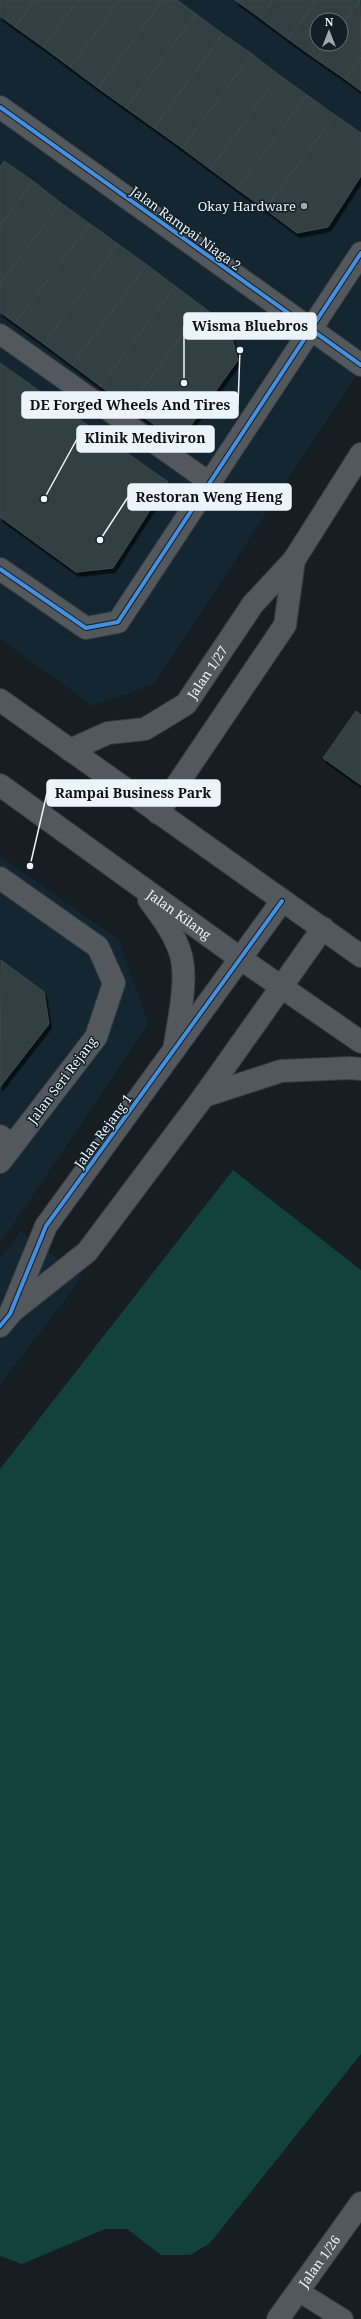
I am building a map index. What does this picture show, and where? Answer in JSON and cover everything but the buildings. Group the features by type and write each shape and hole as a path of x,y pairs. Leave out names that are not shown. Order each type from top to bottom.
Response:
{"street":[{"name":"Jalan Rampai Niaga 2","path":"0,106 361,365"},
{"path":"0,569 86,628 118,622 361,253"},
{"name":"Jalan 1/27","path":"70,750 108,733 145,729 186,704 253,604 294,560 361,454"},
{"name":"Jalan 1/27","path":"158,813 285,625 294,560"},
{"path":"0,700 361,956"},
{"name":"Jalan Kilang","path":"0,785 241,959 361,1042"},
{"name":"Jalan Seri Rejang","path":"0,878 98,947 114,983 96,1038 7,1140 0,1162"},
{"path":"139,886 166,922 181,954 183,988 174,1050"},
{"name":"Jalan Rejang 1","path":"5,1320 46,1226 241,959 282,900"},
{"name":"Jalan Rejang 1","path":"5,1320 87,1252 204,1096 283,987 323,928"},
{"path":"204,1096 281,1071 350,1068 361,1069"},
{"name":"Jalan 1/26","path":"278,2319 361,2203"}],"lane":[{"path":"0,334 209,482"},
{"path":"298,2291 343,2319"}],"shaded area":[{"path":"0,0 361,0 361,368 154,684 93,706 0,639"},
{"path":"0,856 119,940 148,1024 0,1244"},
{"path":"233,1170 361,1270 361,2054 210,2243 190,2255 161,2255 127,2229 105,2229 22,2264 0,2256 0,1469"},
{"path":"21,1231 82,1277 0,1385 0,1259"}],"cycle path":[{"path":"0,107 361,365"},
{"path":"0,569 86,628 118,622 361,253"},
{"path":"0,1326 10,1314 46,1226 282,901"}],"place":[{"name":"Okay Hardware","path":"304,206"},
{"name":"DE Forged Wheels And Tires","path":"240,350"},
{"name":"Wisma Bluebros","path":"184,383"},
{"name":"Klinik Mediviron","path":"44,499"},
{"name":"Restoran Weng Heng","path":"100,540"},
{"name":"Rampai Business Park","path":"30,866"}]}
